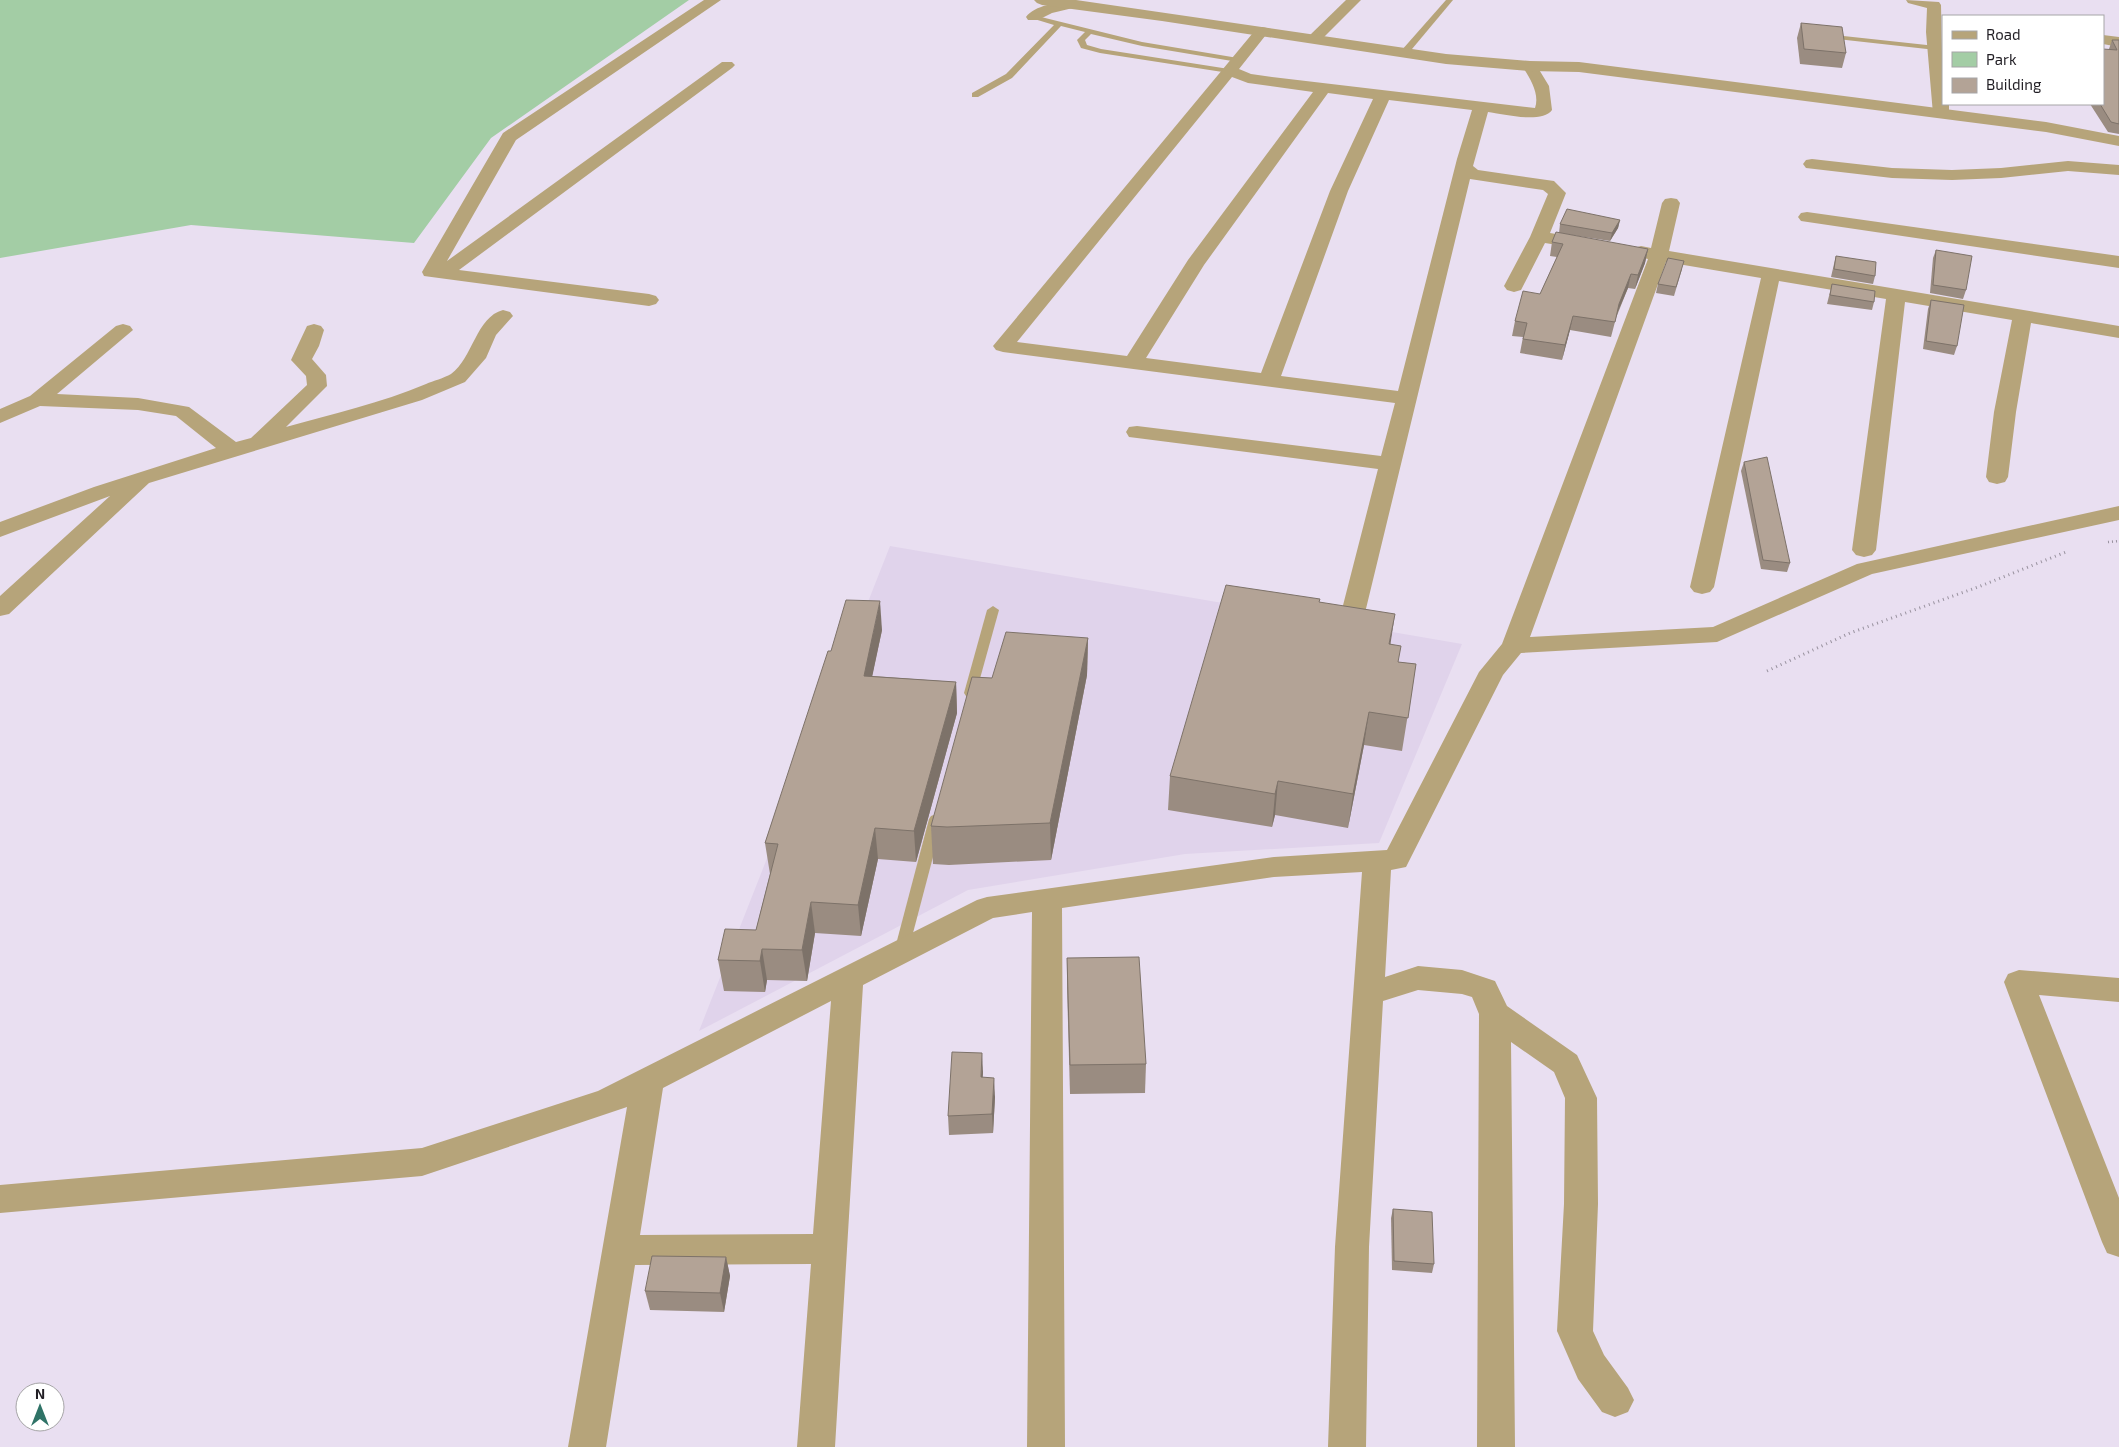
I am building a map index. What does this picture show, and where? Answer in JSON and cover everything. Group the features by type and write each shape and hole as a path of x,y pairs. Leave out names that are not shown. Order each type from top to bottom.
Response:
{"street":[{"path":"649,300 431,272 509,137 714,0"},
{"path":"1042,0 1446,59 1530,66 1579,67 2046,127 2119,141"},
{"path":"1314,39 1354,0"},
{"path":"1913,0 1934,5 1937,23 1936,48 1941,88 1941,114"},
{"path":"1033,17 1047,10 1072,4"},
{"path":"1262,31 1003,346 1407,398"},
{"path":"2104,40 2119,42"},
{"path":"441,274 727,65"},
{"path":"1234,66 1264,80 1481,108 1536,113 1544,110 1544,94 1540,79 1530,66"},
{"path":"1133,362 1195,264 1324,88"},
{"path":"1269,380 1339,191 1383,95"},
{"path":"1352,617 1465,159 1481,108"},
{"path":"1812,164 1892,173 1952,175 2001,173 2068,166 2119,170"},
{"path":"1464,168 1472,175 1548,185 1557,193 1539,236 1514,286"},
{"path":"0,1199 422,1162 609,1101 987,908 1274,866 1396,860 1492,672 1514,646 1659,255 1671,204"},
{"path":"1806,217 2119,262"},
{"path":"1539,236 2119,332"},
{"path":"1702,587 1771,274"},
{"path":"1864,550 1896,294"},
{"path":"0,530 60,505 142,478 415,396 458,378 479,354 487,333 503,316"},
{"path":"1997,477 2005,412 2022,316"},
{"path":"0,417 37,400 123,330"},
{"path":"255,444 317,386 316,374 301,360 309,346 314,330"},
{"path":"37,400 138,404 182,411 234,451"},
{"path":"1137,432 1390,464"},
{"path":"0,609 142,478"},
{"path":"1514,646 1716,634 1865,569 2119,513"},
{"path":"1347,1447 1352,1247 1370,993 1377,861"},
{"path":"1046,1447 1047,899"},
{"path":"1370,993 1418,978 1462,982 1484,989 1495,1014 1496,1447"},
{"path":"816,1447 848,979"},
{"path":"2119,990 2019,982 2119,1242"},
{"path":"1495,1014 1566,1064 1581,1098 1581,1204 1575,1331 1591,1367 1615,1400"},
{"path":"586,1447 648,1081"},
{"path":"620,1250 829,1249"}],"lane":[{"path":"1404,53 1450,0"},
{"path":"1033,17 1234,66"},
{"path":"975,95 1009,76 1059,24"},
{"path":"1090,31 1081,40 1084,46 1100,51 1234,66"},
{"path":"1820,36 1936,48"},
{"path":"967,706 993,610"},
{"path":"901,952 940,802"}],"path":[{"path":"2100,544 2119,541"},
{"path":"1767,671 1850,633 1978,587 2072,549"}],"shaded area":[{"path":"890,546 1462,644 1379,843 1185,854 968,890 699,1031"}],"green space":[{"path":"0,0 689,0 491,138 414,243 191,225 0,258"}],"building":[{"path":"1801,23 1842,27 1846,53 1804,49"},
{"path":"2112,40 2119,40 2119,124 2111,122 2101,105 2104,105 2104,49 2117,50"},
{"path":"1567,209 1620,220 1612,233 1560,224"},
{"path":"1556,232 1648,249 1638,275 1631,274 1619,304 1615,322 1573,316 1565,345 1523,339 1527,323 1515,321 1523,291 1540,294 1563,244 1552,242"},
{"path":"1936,250 1972,256 1966,290 1933,285"},
{"path":"1836,256 1876,262 1875,276 1834,269"},
{"path":"1668,258 1684,261 1676,287 1658,284"},
{"path":"1832,284 1875,291 1874,302 1830,295"},
{"path":"1931,300 1964,305 1957,346 1926,341"},
{"path":"1767,457 1790,563 1763,560 1744,462"},
{"path":"1226,585 1320,599 1319,602 1395,614 1389,644 1401,646 1398,662 1416,664 1408,718 1369,712 1353,794 1278,781 1275,794 1170,776"},
{"path":"846,600 880,601 864,676 956,682 914,831 875,828 858,905 811,902 802,950 762,949 760,961 718,960 725,929 756,930 778,844 765,843 828,651 831,651"},
{"path":"1006,632 1088,638 1050,823 931,826 972,677 992,678"},
{"path":"1139,957 1146,1064 1070,1065 1067,958"},
{"path":"952,1052 982,1053 981,1077 994,1078 992,1114 948,1116"},
{"path":"1393,1209 1432,1212 1434,1264 1394,1261"},
{"path":"652,1256 726,1257 720,1293 645,1291"}]}
